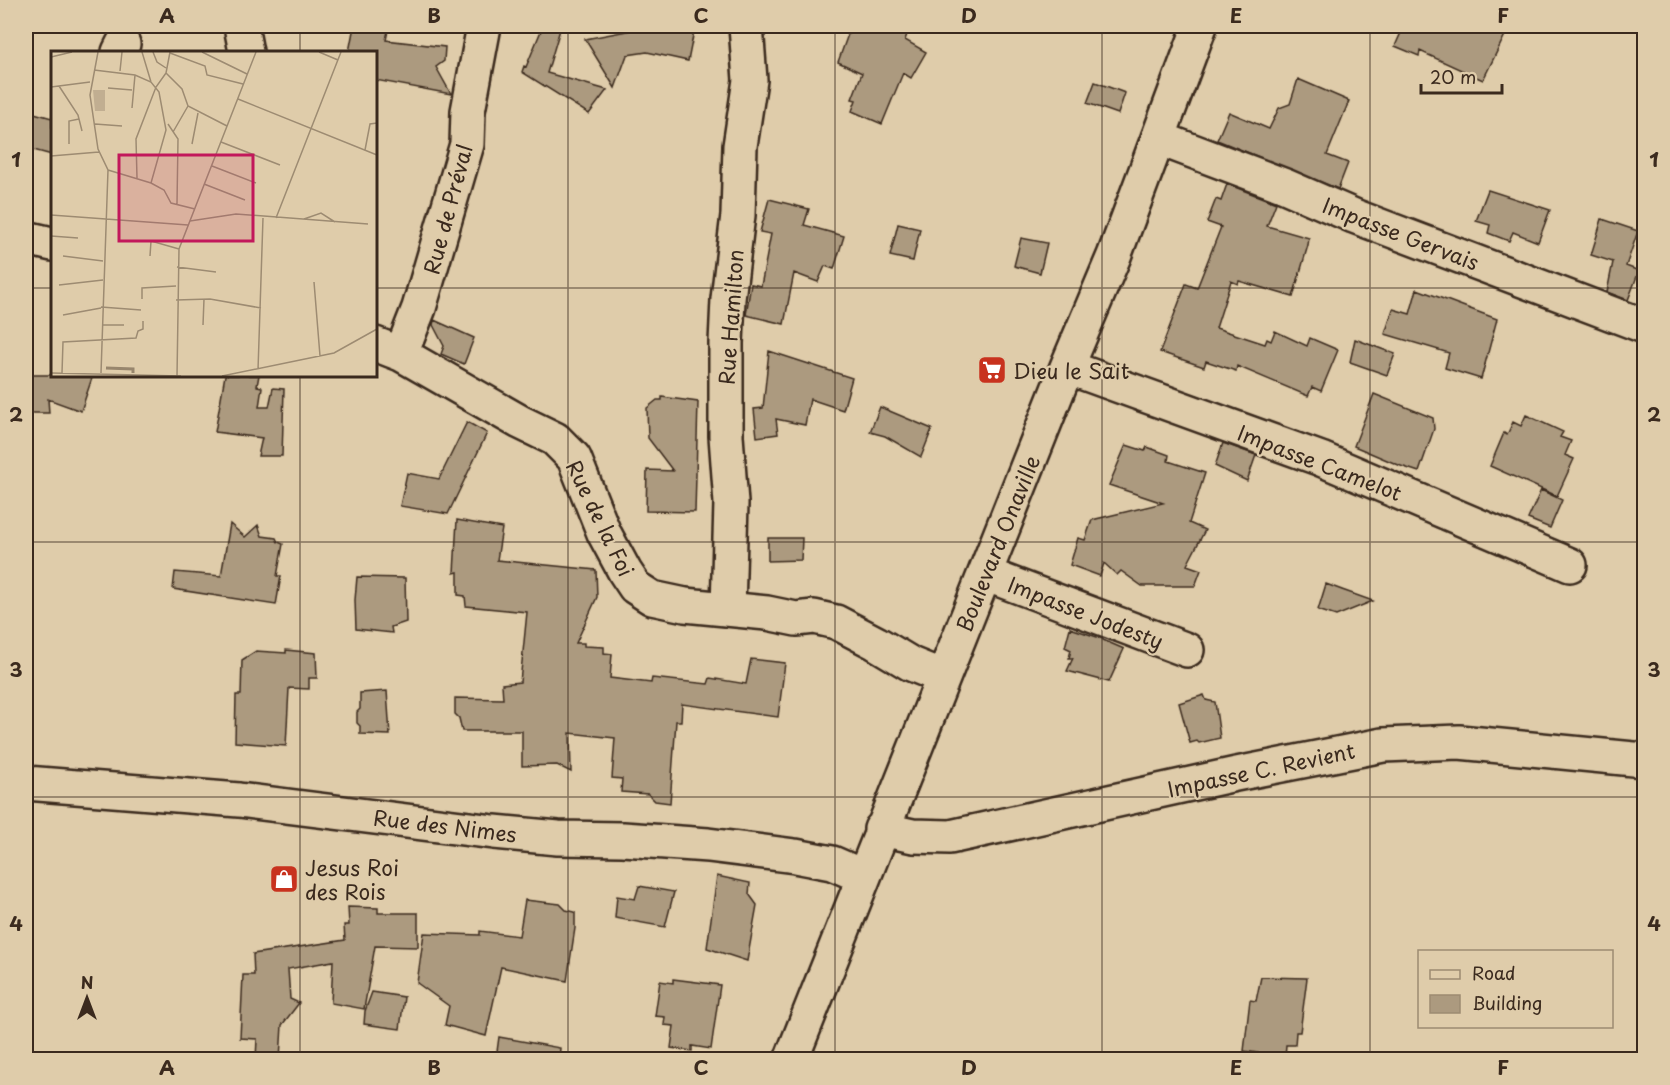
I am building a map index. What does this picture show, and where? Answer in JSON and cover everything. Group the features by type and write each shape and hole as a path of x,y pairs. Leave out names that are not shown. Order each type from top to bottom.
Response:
{"street":[{"path":"241,26 246,51"},
{"name":"Rue de Préval","path":"388,349 419,308 468,144 468,111 484,26"},
{"name":"Rue Hamilton","path":"728,609 731,503 726,436 726,343 728,299 738,215 740,146 750,80 746,26"},
{"name":"Boulevard Onaville","path":"791,1059 862,876 1114,256 1200,26"},
{"name":"Impasse Gervais","path":"1158,138 1285,186 1354,216 1644,326"},
{"name":"Rue de la Foi","path":"388,349 520,423 555,439 562,445 574,458 604,534 635,587 652,598 685,605 796,619 814,617 836,622 911,664 943,677"},
{"name":"Impasse Camelot","path":"1067,367 1321,459 1570,565"},
{"name":"Impasse Jodesty","path":"985,574 1186,650"},
{"name":"Impasse C. Revient","path":"881,830 913,836 950,837 1236,774 1383,745 1459,742 1644,760"},
{"name":"Rue des Nimes","path":"26,783 239,800 558,838 623,839 708,845 832,863 862,876"}],"building":[{"path":"354,26 389,26 386,40 445,47 444,61 436,67 451,94 376,80 376,51 349,51"},
{"path":"543,26 561,26 547,73 607,90 589,114 522,72"},
{"path":"653,26 695,26 688,61 647,52 627,55 615,88 585,39"},
{"path":"851,26 910,26 905,40 926,52 911,78 903,73 882,124 852,111 856,100 852,99 862,73 838,62"},
{"path":"1404,26 1492,26 1506,33 1483,80 1420,51 1419,56 1395,46"},
{"path":"1298,79 1349,101 1327,155 1348,163 1338,189 1217,140 1229,112 1269,129 1279,108 1290,104"},
{"path":"1095,82 1125,93 1118,114 1087,103"},
{"path":"34,113 51,118 51,155 26,148"},
{"path":"1227,184 1276,203 1267,226 1309,238 1293,297 1239,281 1238,284 1231,281 1216,328 1265,344 1267,339 1271,341 1275,331 1307,346 1310,338 1338,350 1321,391 1312,387 1308,396 1237,366 1236,371 1206,361 1204,367 1160,352 1186,284 1197,288 1221,227 1207,222 1216,199 1221,201"},
{"path":"1488,190 1550,210 1538,242 1513,232 1509,241 1488,233 1490,225 1476,221"},
{"path":"769,199 809,209 804,225 844,236 834,269 825,266 818,282 794,273 784,324 746,315 751,284 761,286 771,234 760,232"},
{"path":"1602,219 1638,231 1626,266 1639,271 1628,300 1607,292 1613,262 1591,255"},
{"path":"898,224 920,229 913,261 890,256"},
{"path":"1021,238 1047,243 1040,273 1014,266"},
{"path":"1417,289 1497,319 1481,379 1445,368 1449,353 1385,334 1393,309 1410,314"},
{"path":"434,320 474,338 464,364 441,354 444,346 433,325"},
{"path":"1355,339 1395,354 1387,375 1350,362"},
{"path":"769,351 852,378 843,410 810,399 805,425 776,419 778,434 757,437 754,409 763,408"},
{"path":"26,375 93,376 81,411 48,399 49,413 26,413"},
{"path":"225,376 259,376 257,386 262,387 259,407 269,407 273,388 284,389 282,456 258,456 262,438 215,432"},
{"path":"1374,394 1433,418 1434,429 1419,472 1354,446"},
{"path":"662,397 698,402 695,512 646,511 647,470 673,471 648,438 647,408 657,400 662,400"},
{"path":"880,407 932,429 921,457 885,436 870,432"},
{"path":"1526,415 1563,432 1560,437 1571,441 1565,455 1574,459 1557,496 1490,466 1504,433 1507,435 1513,422 1521,426"},
{"path":"467,422 487,433 448,514 400,506 407,473 439,479"},
{"path":"1223,443 1256,455 1247,481 1215,466"},
{"path":"1126,445 1145,451 1147,447 1169,455 1168,461 1205,473 1189,523 1205,530 1187,565 1201,570 1195,586 1142,586 1121,571 1117,575 1104,563 1100,576 1070,565 1078,538 1085,540 1092,520 1163,503 1109,485"},
{"path":"1541,490 1562,500 1550,528 1528,519"},
{"path":"457,520 502,528 497,560 596,570 597,597 576,643 584,643 584,646 604,647 604,653 612,654 610,678 651,683 652,678 708,684 710,678 746,684 751,659 785,663 778,717 682,704 681,721 676,721 670,803 655,801 648,794 621,792 622,779 612,778 615,738 570,733 571,772 557,765 522,766 522,731 462,731 459,718 455,714 455,698 503,699 502,684 520,682 527,612 466,606 465,596 458,595 458,572 454,573"},
{"path":"230,524 245,537 258,525 262,536 276,538 283,544 277,576 281,576 276,605 173,589 175,572 221,576"},
{"path":"768,538 802,538 801,560 768,561"},
{"path":"357,577 405,578 406,622 391,627 392,633 356,629"},
{"path":"1326,584 1373,601 1336,616 1318,610"},
{"path":"1070,628 1124,649 1109,682 1067,671 1073,658 1069,658 1071,650 1065,647"},
{"path":"286,650 316,653 317,678 309,678 309,689 289,688 286,746 235,742 236,695 241,695 242,660 256,651 286,653"},
{"path":"387,691 390,735 360,734 357,712 360,709 360,693"},
{"path":"1204,695 1206,700 1215,702 1220,738 1190,743 1179,703"},
{"path":"717,876 750,883 749,894 757,905 747,961 707,948"},
{"path":"639,886 674,892 665,927 615,918 617,896 635,899"},
{"path":"525,900 560,904 566,910 575,912 575,928 567,981 501,967 486,1036 445,1025 449,1006 417,983 424,933 480,935 480,931 519,936"},
{"path":"348,907 378,908 378,913 418,913 418,947 375,946 364,1009 331,1003 333,961 288,969 290,999 299,1003 282,1025 280,1059 256,1059 257,1039 240,1038 243,975 254,975 253,954 345,940 344,925 349,925"},
{"path":"1261,977 1307,978 1300,1032 1296,1032 1295,1045 1286,1045 1285,1057 1244,1051 1250,1000 1256,1001"},
{"path":"673,979 720,985 711,1049 692,1046 692,1051 671,1048 674,1026 664,1025 665,1017 655,1016 660,981 673,983"},
{"path":"372,992 404,997 400,1029 364,1024 365,1011"},
{"path":"499,1037 560,1048 559,1059 496,1059"}],"place":[{"name":"Dieu le Sait","path":"992,370"},
{"name":"Jesus Roi des Rois","path":"284,879"}]}
